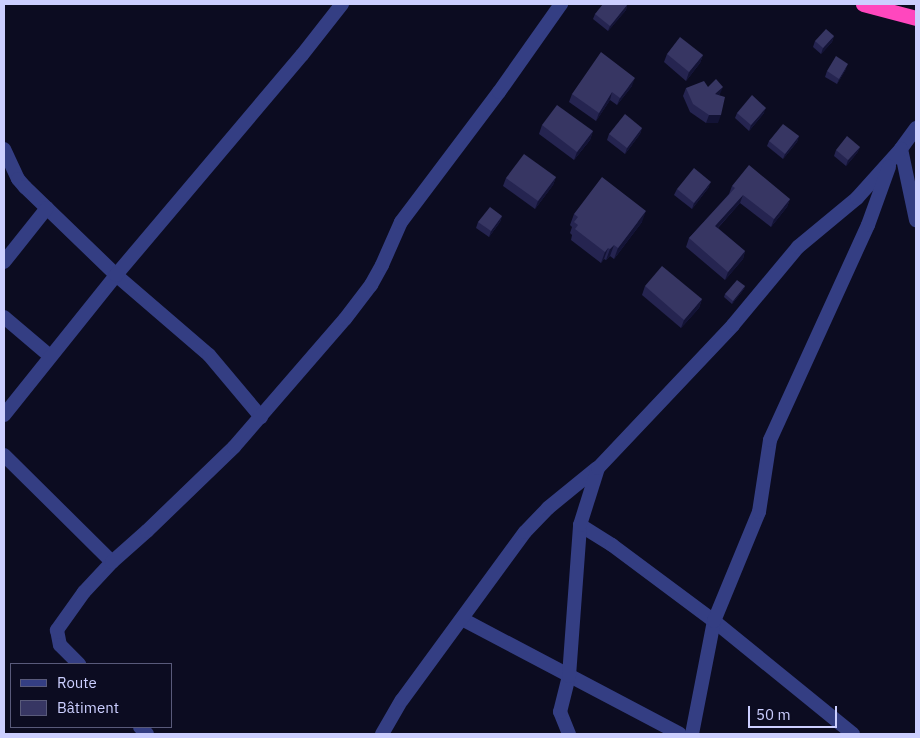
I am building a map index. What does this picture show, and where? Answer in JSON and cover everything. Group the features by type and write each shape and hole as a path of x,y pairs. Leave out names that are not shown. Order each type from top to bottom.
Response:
{"highway":[{"path":"863,4 916,18"}],"street":[{"path":"4,415 116,274 302,55 342,4"},
{"path":"77,663 60,645 57,630 84,592 112,562 212,470 340,326 371,285 401,222 499,92 561,4"},
{"path":"382,734 402,700 524,532 548,508 598,468 733,325 798,247 857,198 916,128"},
{"path":"4,149 18,179 116,274 209,355 261,416"},
{"path":"896,154 916,220"},
{"path":"692,734 714,621 759,512 770,440 868,225 896,154"},
{"path":"4,262 47,208"},
{"path":"4,317 50,356"},
{"path":"4,454 112,562"},
{"path":"568,734 560,712 569,676 580,525 598,468"},
{"path":"580,525 612,545 714,621 853,734"},
{"path":"462,619 680,734"}],"building":[{"path":"603,4 627,5 610,26 595,14"},
{"path":"826,29 834,36 823,48 815,41"},
{"path":"680,37 703,55 689,72 667,54"},
{"path":"601,52 635,78 620,98 612,92 599,113 572,94"},
{"path":"836,56 848,64 839,79 827,71"},
{"path":"716,79 723,87 715,94 725,97 721,115 709,115 693,104 686,88 704,81 708,87"},
{"path":"752,95 766,108 751,125 737,113"},
{"path":"557,105 593,131 577,152 542,125"},
{"path":"625,114 642,128 627,148 609,134"},
{"path":"783,124 799,136 785,154 769,141"},
{"path":"847,136 860,147 848,160 836,150"},
{"path":"524,154 556,177 538,201 506,178"},
{"path":"749,165 790,199 774,219 743,195 715,226 745,251 728,272 689,238 735,188 732,186"},
{"path":"694,168 711,182 694,203 677,189"},
{"path":"602,177 646,211 618,248 614,245 605,252 575,229 578,225 574,222 578,217 574,214"},
{"path":"490,207 502,216 491,231 478,222"},
{"path":"662,266 702,299 684,320 645,286"},
{"path":"737,280 745,286 733,301 725,294"}]}
